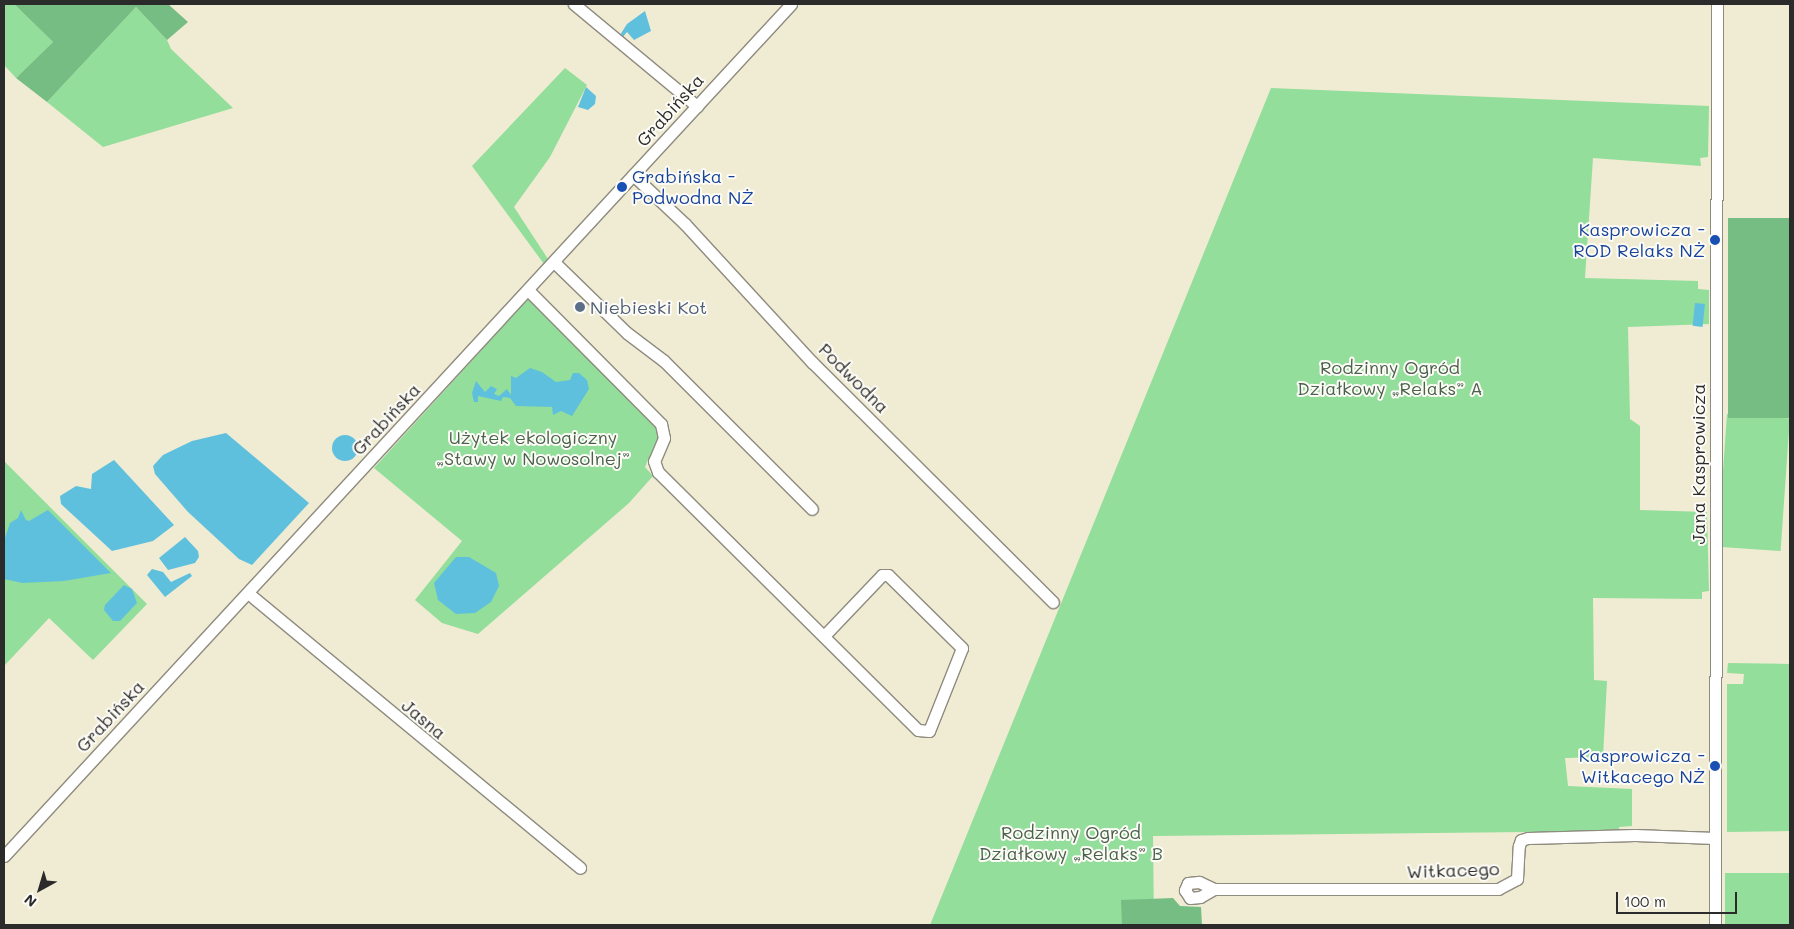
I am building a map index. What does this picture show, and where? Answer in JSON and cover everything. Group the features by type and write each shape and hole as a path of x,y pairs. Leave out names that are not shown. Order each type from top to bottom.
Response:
{"street":[{"path":"574,4 697,106"},
{"name":"Grabińska","path":"4,856 248,594 790,4"},
{"name":"Jana Kasprowicza","path":"1715,925 1717,4"},
{"name":"Podwodna","path":"633,175 685,224 812,362 1053,602"},
{"path":"554,262 627,333 664,361 812,509"},
{"path":"528,290 661,424 664,438 654,462 658,472 918,730 929,731 962,648 888,575 882,575 824,636"},
{"name":"Jasna","path":"248,594 580,868"},
{"name":"Witkacego","path":"1214,889 1498,889 1517,879 1519,846 1522,840 1528,838 1635,835 1715,838"}],"green space":[{"path":"4,4 14,4 53,42 16,78 4,65"},
{"path":"14,4 168,4 188,22 167,40 136,7 47,102 16,78 53,42"},
{"path":"136,7 167,40 171,49 233,108 103,147 47,102"},
{"path":"565,68 587,85 550,157 514,207 548,259 544,264 472,166"},
{"name":"Rodzinny Ogród Działkowy „Relaks” A","path":"1271,88 1709,106 1708,157 1700,158 1701,166 1593,158 1585,278 1698,281 1698,289 1709,290 1709,324 1628,327 1630,419 1640,426 1640,510 1707,512 1709,591 1702,592 1702,599 1593,598 1594,680 1607,681 1603,757 1565,758 1568,786 1632,789 1632,826 1619,827 1619,831 1153,836 1154,925 930,925"},
{"path":"1728,218 1790,218 1790,418 1728,418"},
{"name":"Użytek ekologiczny „Stawy w Nowosolnej”","path":"529,298 655,423 658,437 645,467 653,476 629,503 478,634 442,623 415,600 462,541 374,468"},
{"path":"1727,414 1790,418 1781,551 1718,547"},
{"path":"4,461 147,604 93,660 49,618 4,666"},
{"path":"1728,663 1790,664 1790,831 1727,832 1727,684 1743,684 1744,674 1727,673"},
{"path":"1725,873 1790,873 1790,925 1725,925"},
{"path":"1173,898 1180,906 1201,907 1202,925 1122,925 1121,900"}],"water":[{"path":"645,11 651,31 634,40 627,32 622,38 620,35 627,24"},
{"path":"586,87 596,96 595,104 588,110 578,107"},
{"path":"1695,303 1705,304 1703,327 1693,326"},
{"path":"530,368 542,372 556,382 570,380 573,373 579,373 587,380 589,389 572,416 561,411 553,415 552,407 516,406 510,398 503,397 501,401 478,396 478,402 474,402 472,393 476,381 485,392 491,386 497,389 494,394 499,396 507,389 511,395 511,376 516,378"},
{"path":"226,433 309,503 252,565 239,559 188,512 155,474 153,466 163,455 192,441"},
{"path":"345,435 354,439 358,448 354,457 345,461 336,457 332,448 336,439"},
{"path":"114,460 174,525 153,541 112,551 61,504 60,496 76,486 91,489 92,474"},
{"path":"21,510 26,520 29,521 48,510 111,573 64,581 22,583 4,579 4,541 10,523 18,518"},
{"path":"185,537 198,551 199,557 195,563 168,570 159,558"},
{"path":"456,557 469,557 496,573 499,586 491,602 475,613 456,614 438,600 434,583"},
{"path":"152,569 163,572 171,582 190,573 192,576 165,597 147,575"},
{"path":"124,585 132,589 137,603 120,621 113,621 104,610 105,605"}],"place":[{"name":"Grabińska - Podwodna NŻ","path":"622,187"},
{"name":"Kasprowicza - ROD Relaks NŻ","path":"1715,240"},
{"name":"Niebieski Kot","path":"580,307"},
{"name":"Kasprowicza - Witkacego NŻ","path":"1715,766"}],"park label":[{"name":"Rodzinny Ogród Działkowy „Relaks” B","path":"1071,843"}]}
